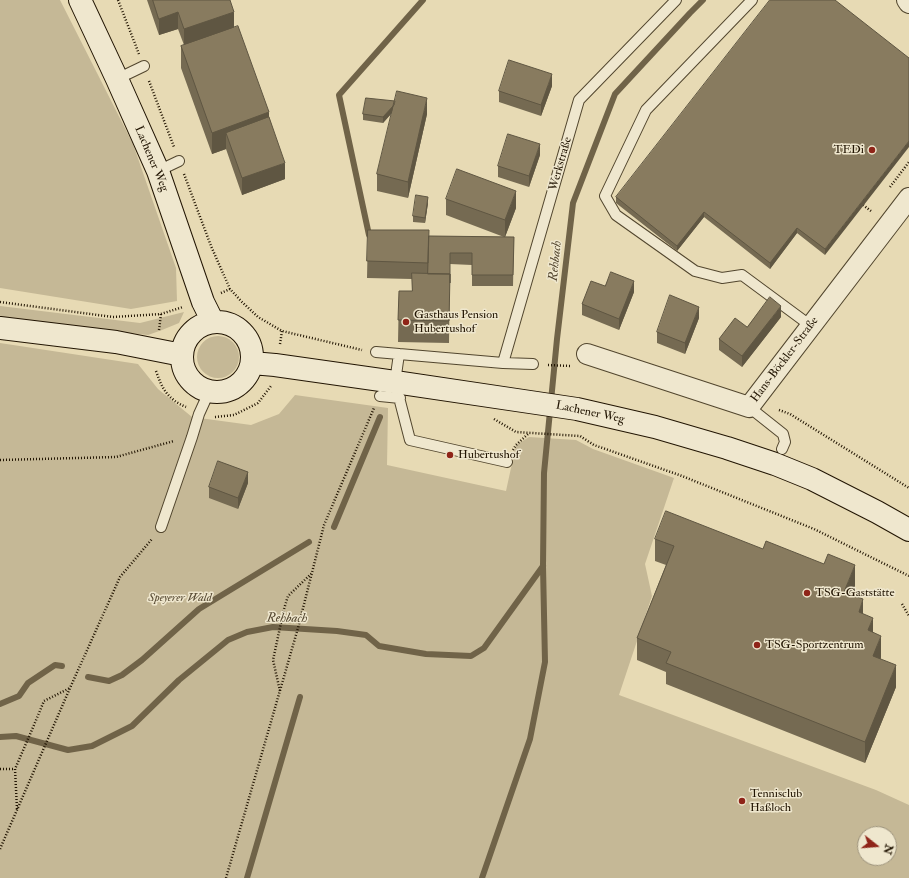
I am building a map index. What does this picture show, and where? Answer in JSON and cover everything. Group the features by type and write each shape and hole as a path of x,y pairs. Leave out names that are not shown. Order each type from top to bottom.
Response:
{"main road":[{"name":"Lachener Weg","path":"80,0 158,171 203,302 213,322"},
{"path":"213,322 223,322 234,326 243,333 249,342 252,353 252,363 249,373 244,381 228,391 218,393 208,392 197,387 189,378 183,367 182,355 185,344 191,334 201,326 213,322"},
{"path":"0,328 116,342 182,355"},
{"name":"Lachener Weg","path":"252,363 275,365 391,392 527,402 577,409 655,427 727,448 775,464 812,479 909,530"}],"street":[{"name":"Hans-Böckler-Straße","path":"582,360 749,407 909,198"}],"lane":[{"name":"Werkstraße","path":"503,363 579,100 676,0"},
{"path":"752,0 646,110 605,196 616,215 695,271 722,278 742,276 811,326"},
{"path":"117,79 144,66"},
{"path":"158,171 179,162"},
{"path":"376,352 503,363 534,364"},
{"path":"399,354 391,392 410,440 506,462"},
{"path":"161,527 199,414 208,392"},
{"path":"749,407 783,434 785,442 782,449"}],"path":[{"path":"118,0 211,246 230,290 258,317 282,331 366,351 376,352"},
{"path":"864,205 871,211"},
{"path":"0,302 113,317 160,314"},
{"path":"534,364 582,360"},
{"path":"199,414 216,417 234,415 258,403 271,385"},
{"path":"226,878 298,628 324,525 391,392"},
{"path":"749,407 769,406 790,414 909,488"},
{"path":"506,462 516,445 529,433 580,436 594,445 682,476 814,529 909,576"},
{"path":"0,460 116,458 192,437"},
{"path":"0,849 120,577 161,527"},
{"path":"280,692 273,660 284,610 288,596 312,573"},
{"path":"902,604 909,616"},
{"path":"17,810 15,769 44,701 70,688"},
{"path":"0,769 15,769"}],"green space":[{"path":"0,0 60,0 133,144 176,268 177,301 131,309 0,288"},
{"path":"0,306 140,323 184,312 179,323 148,335 0,320"},
{"path":"214,336 222,336 230,339 236,345 239,357 236,369 230,375 222,378 214,378 206,375 200,369 197,361 197,353 200,345 206,339"},
{"name":"Speyerer Wald","path":"0,343 138,364 158,389 192,417 251,425 279,414 295,395 388,408 387,465 506,491 516,445 529,437 576,440 593,449 674,478 645,564 652,596 619,695 876,790 909,805 909,878 0,878"}],"building":[{"path":"153,0 230,0 234,12 184,29 178,12 159,19"},
{"path":"770,0 835,0 909,58 909,141 825,249 797,228 770,263 704,212 677,246 616,197"},
{"path":"238,26 269,112 212,133 181,46"},
{"path":"509,60 552,74 541,105 499,91"},
{"path":"397,91 427,98 408,182 377,174"},
{"path":"366,98 395,101 394,105 383,117 363,114"},
{"path":"269,117 285,163 242,178 226,133"},
{"path":"508,134 540,144 529,176 498,166"},
{"path":"457,169 516,191 505,220 446,199"},
{"path":"416,195 428,197 425,218 413,216"},
{"path":"368,230 429,230 428,263 367,261"},
{"path":"429,236 514,237 513,275 472,275 472,253 450,253 450,274 428,274"},
{"path":"611,272 634,281 619,319 582,304 591,281 605,286"},
{"path":"412,273 450,274 449,321 398,320 399,291 412,291"},
{"path":"670,295 699,307 685,343 657,332"},
{"path":"770,297 781,306 742,356 719,339 735,318 747,327"},
{"path":"218,461 248,472 238,498 209,487"},
{"name":"TSG-Sportzentrum","path":"666,511 763,549 766,541 824,564 828,554 855,565 844,592 863,599 859,612 873,618 868,630 881,636 873,656 896,665 865,742 666,663 671,652 637,638 674,546 655,539"}],"waterway":[{"path":"369,235 339,95 423,0"},
{"name":"Rehbach","path":"482,878 530,739 545,662 543,566 544,473 557,339 573,203 615,94 703,0"},
{"path":"334,527 380,417"},
{"path":"88,677 109,681 122,675 142,660 199,609 309,542"},
{"name":"Rehbach","path":"0,737 16,736 68,750 92,746 132,726 179,680 228,640 247,632 273,627 337,631 366,635 379,646 426,654 471,656 484,648 543,566"},
{"path":"0,704 19,696 28,683 55,665 62,666"},
{"path":"247,878 300,697"}],"place":[{"name":"TEDi","path":"872,150"},
{"name":"Gasthaus Pension Hubertushof","path":"406,322"},
{"name":"Hubertushof","path":"450,455"},
{"name":"TSG-Gaststätte","path":"807,593"},
{"name":"TSG-Sportzentrum","path":"757,645"},
{"name":"Tennisclub Haßloch","path":"742,801"}]}
